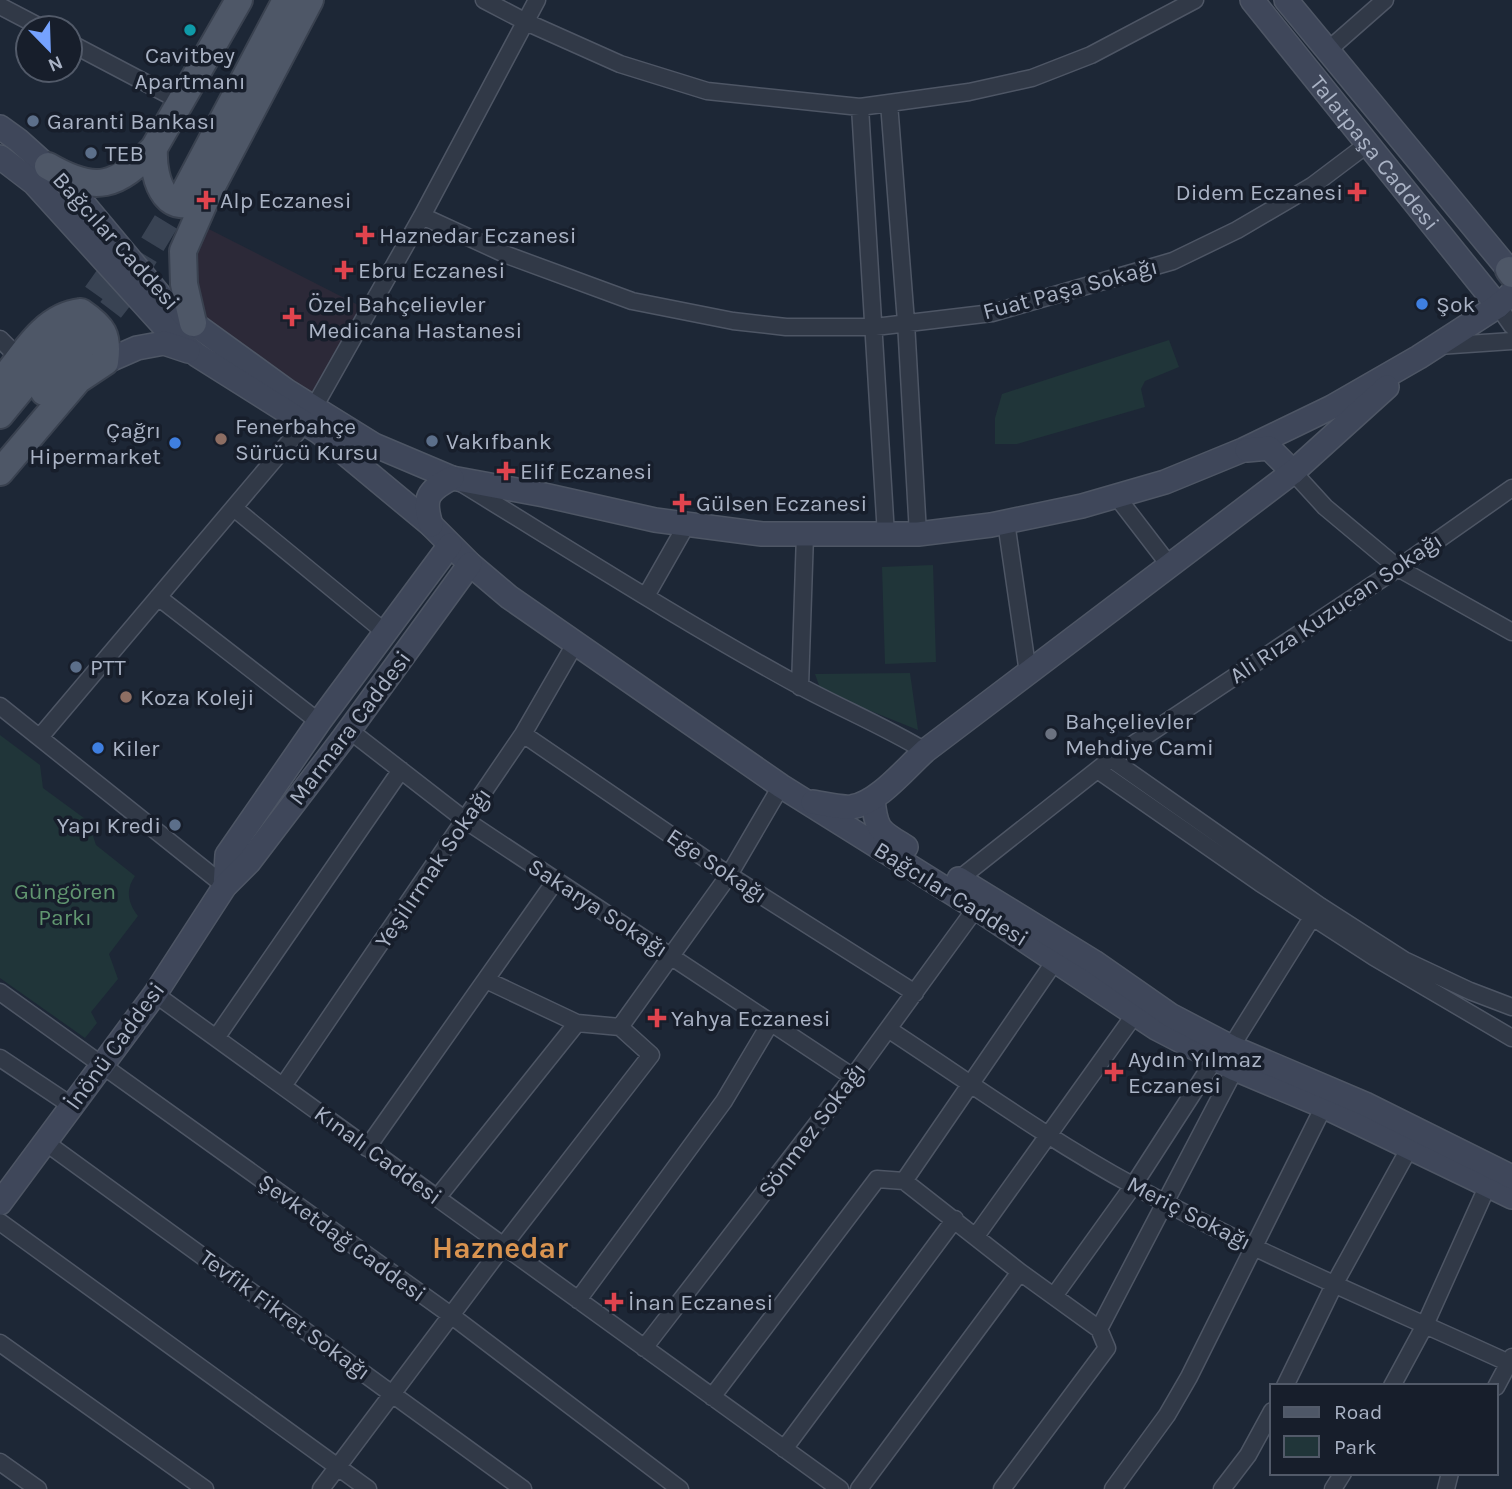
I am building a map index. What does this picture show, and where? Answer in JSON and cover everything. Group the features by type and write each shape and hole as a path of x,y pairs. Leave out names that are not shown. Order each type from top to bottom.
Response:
{"main road":[{"path":"48,166 70,178 91,184 115,180 136,168 155,148 239,0"},
{"path":"193,323 184,284 183,251 189,189 268,0"},
{"path":"189,189 286,0"},
{"path":"189,189 310,0"},
{"name":"Talatpaşa Caddesi","path":"1252,0 1369,143 1508,286"},
{"name":"Talatpaşa Caddesi","path":"1286,0 1508,286"},
{"name":"Bağcılar Caddesi","path":"0,127 68,186 163,299 310,415 470,565 509,597 781,786 976,908 1156,1028 1227,1058"},
{"path":"155,148 156,174 165,196 184,205 195,203 189,189"},
{"name":"Bağcılar Caddesi","path":"0,156 34,183 171,334 197,355 310,415 452,478"},
{"path":"803,800 848,808 873,799 925,751 1293,472 1428,352 1508,286"},
{"path":"0,384 42,330 66,315 81,312 104,332 107,348 105,362"},
{"path":"0,415 80,333 0,445"},
{"path":"0,472 78,380 105,362 137,348 164,343 197,355"},
{"path":"430,525 426,502 430,493 438,485 452,478 655,520 762,534 918,534 1006,522 1117,497 1165,482 1243,450 1332,407 1428,352"},
{"path":"1243,450 1269,448 1293,472"},
{"path":"225,886 227,855 319,722 450,545"},
{"name":"Marmara Caddesi","path":"225,886 249,862 470,565"},
{"path":"873,799 875,819 881,831 1094,962 1227,1058 1328,1098 1511,1180"},
{"name":"İnönü Caddesi","path":"5,1188 45,1142 155,994 225,886"},
{"path":"1328,1098 1410,1147 1487,1187 1511,1180"}],"street":[{"path":"484,0 620,64 707,91 860,107 969,92 1032,78 1091,55 1195,0"},
{"path":"40,737 310,415 422,216 537,0"},
{"path":"1327,51 1385,0"},
{"path":"84,50 182,102"},
{"path":"890,103 918,534"},
{"path":"860,107 886,535"},
{"name":"Fuat Paşa Sokağı","path":"422,216 507,255 632,301 773,326 875,327 992,313 1173,261 1248,224 1312,186 1369,143"},
{"path":"1508,286 1512,326"},
{"path":"0,339 20,359"},
{"path":"1428,352 1512,341"},
{"path":"1293,472 1325,507 1398,568 1512,632"},
{"name":"Bağcılar Caddesi","path":"452,478 800,687 903,737 925,751"},
{"name":"Ali Rıza Kuzucan Sokağı","path":"959,879 1105,765 1512,488"},
{"path":"1117,497 1170,566"},
{"path":"234,508 386,633"},
{"path":"1006,522 1028,673"},
{"path":"646,596 687,524"},
{"path":"800,687 805,534"},
{"path":"158,597 319,722"},
{"name":"Yeşilırmak Sokağı","path":"283,1086 523,734 575,644"},
{"path":"0,706 225,886"},
{"name":"Sakarya Sokağı","path":"349,730 465,820 853,1077"},
{"name":"Ege Sokağı","path":"523,734 729,875 915,992"},
{"path":"1105,765 1317,910 1404,960 1512,1007"},
{"path":"216,1038 401,770"},
{"path":"620,1027 729,875 781,786"},
{"path":"367,1148 556,880"},
{"name":"Sönmez Sokağı","path":"644,1348 853,1077 976,908"},
{"path":"1317,910 1374,957 1512,1038"},
{"path":"1054,1296 1227,1058 1317,910"},
{"path":"904,1181 1055,961"},
{"path":"321,1489 503,1246 651,1055 620,1027 577,1023 486,979"},
{"name":"Şevketdağ Caddesi","path":"0,992 452,1316 680,1489"},
{"name":"Kınalı Caddesi","path":"155,994 839,1489"},
{"path":"976,1236 1135,1014"},
{"path":"578,1300 724,1101 771,1022"},
{"path":"437,1198 577,1023"},
{"name":"Meriç Sokağı","path":"888,1029 1133,1185 1254,1246 1425,1325 1506,1372"},
{"path":"0,1058 72,1106"},
{"path":"1100,1329 1165,1202 1227,1058"},
{"path":"1113,1489 1167,1415 1189,1377 1328,1098"},
{"name":"Tevfik Fikret Sokağı","path":"45,1142 523,1489"},
{"path":"1286,1384 1335,1283 1410,1147"},
{"path":"712,1397 877,1179 904,1181 1020,1272 1100,1329 1107,1348 1002,1489"},
{"path":"1393,1384 1425,1325 1487,1187"},
{"path":"784,1449 954,1219"},
{"path":"0,1222 368,1489"},
{"path":"859,1489 1020,1272"},
{"path":"0,1343 205,1489"},
{"path":"1223,1489 1248,1455 1270,1415"},
{"path":"0,1462 38,1489"}],"shaded area":[{"path":"197,223 364,308 317,398 216,331 204,317 195,283"}],"green space":[{"path":"1169,340 1179,367 1145,381 1141,389 1145,407 1017,444 995,444 995,418 1002,394"},
{"path":"933,565 936,662 885,664 882,567"},
{"path":"910,673 918,730 821,691 815,674"},
{"name":"Güngören Parkı","path":"0,735 40,765 43,788 88,821 96,845 135,876 129,896 138,916 109,954 118,979 91,1012 97,1023 85,1038 0,978"}],"tunnel":[{"path":"87,341 119,299 186,189"},
{"path":"73,326 126,252"}],"place":[{"name":"Cavitbey Apartmanı","path":"190,30"},
{"name":"Garanti Bankası","path":"33,121"},
{"name":"TEB","path":"91,153"},
{"name":"Didem Eczanesi","path":"1357,192"},
{"name":"Alp Eczanesi","path":"206,200"},
{"name":"Haznedar Eczanesi","path":"365,235"},
{"name":"Ebru Eczanesi","path":"344,270"},
{"name":"Şok","path":"1422,304"},
{"name":"Özel Bahçelievler Medicana Hastanesi","path":"292,317"},
{"name":"Fenerbahçe Sürücü Kursu","path":"221,439"},
{"name":"Vakıfbank","path":"432,441"},
{"name":"Çağrı Hipermarket","path":"175,443"},
{"name":"Elif Eczanesi","path":"506,471"},
{"name":"Gülsen Eczanesi","path":"682,503"},
{"name":"PTT","path":"76,667"},
{"name":"Koza Koleji","path":"126,697"},
{"name":"Bahçelievler Mehdiye Cami","path":"1051,734"},
{"name":"Kiler","path":"98,748"},
{"name":"Yapı Kredi","path":"175,825"},
{"name":"Yahya Eczanesi","path":"657,1018"},
{"name":"Aydın Yılmaz Eczanesi","path":"1114,1072"},
{"name":"İnan Eczanesi","path":"614,1302"}],"district":[{"name":"Haznedar","path":"500,1248"}]}
